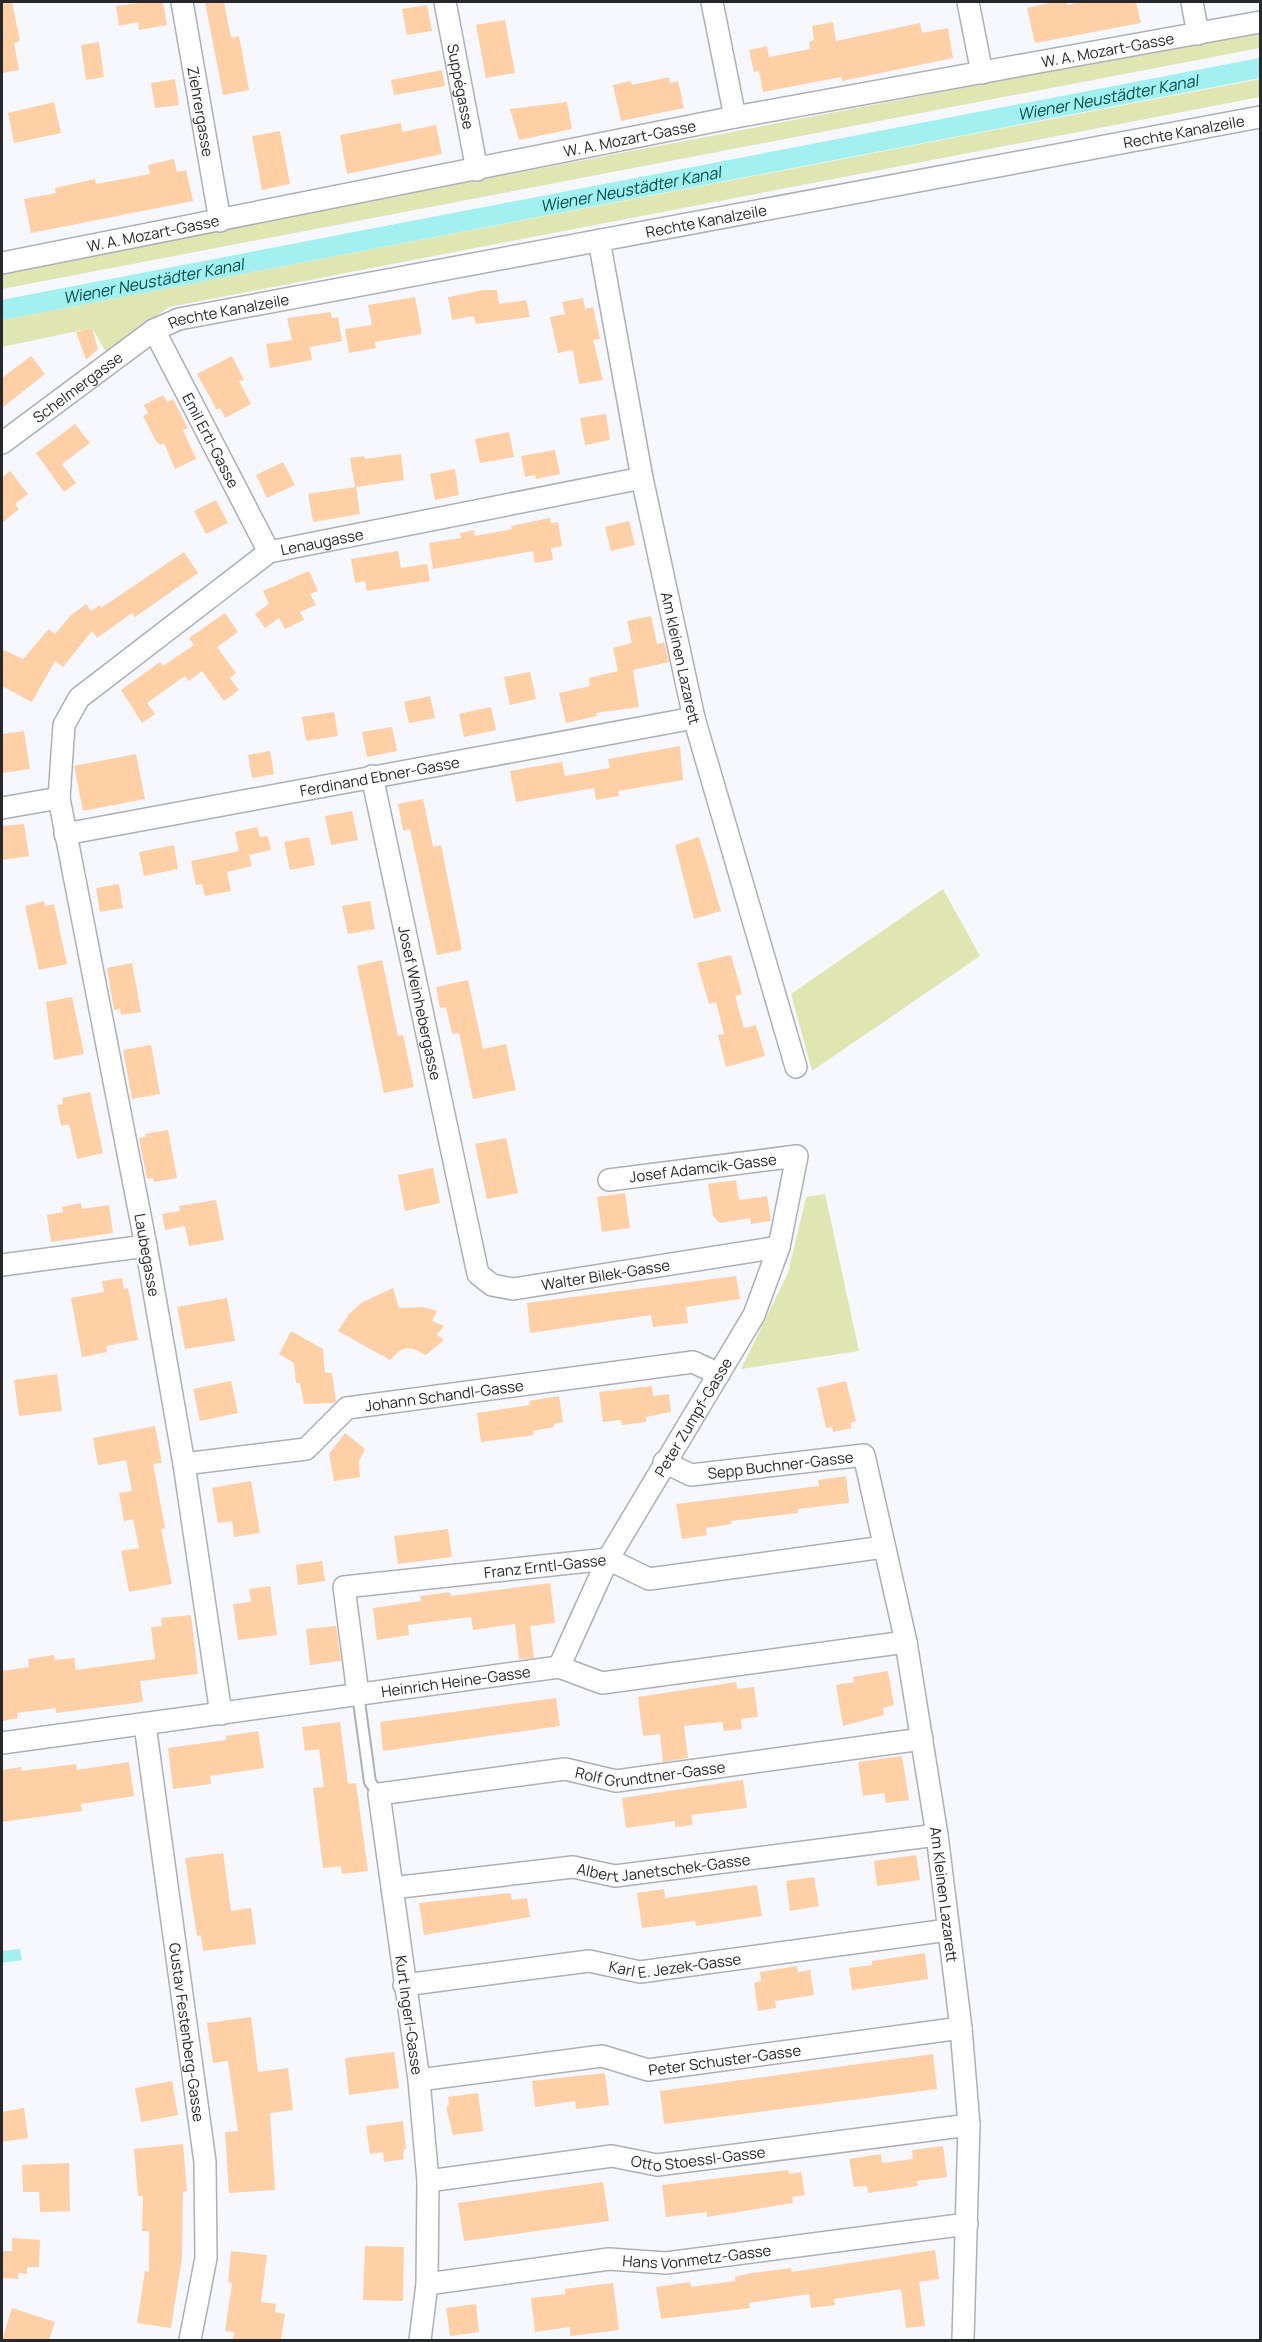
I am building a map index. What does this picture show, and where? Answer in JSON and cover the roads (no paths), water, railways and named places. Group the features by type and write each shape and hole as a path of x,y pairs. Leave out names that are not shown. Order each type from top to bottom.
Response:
{"street":[{"name":"Ziehrergasse","path":"182,2 220,220"},
{"name":"Suppégasse","path":"445,2 477,170"},
{"path":"712,2 735,117"},
{"path":"968,2 982,73"},
{"path":"1192,2 1198,34"},
{"name":"W. A. Mozart-Gasse","path":"3,256 220,220 735,117 1260,22"},
{"name":"Rechte Kanalzeile","path":"154,330 179,319 1260,117"},
{"name":"Am kleinen Lazarett","path":"599,240 642,478 694,718 796,1067"},
{"name":"Schelmergasse","path":"2,443 154,330"},
{"name":"Emil Ertl-Gasse","path":"154,330 269,552"},
{"name":"Lenaugasse","path":"59,798 64,725 79,698 269,552 642,478"},
{"name":"Ferdinand Ebner-Gasse","path":"65,834 694,718"},
{"name":"Josef Weinhebergasse","path":"372,776 467,1231"},
{"path":"2,808 59,798"},
{"name":"Laubegasse","path":"59,798 146,1246 184,1464 221,1714"},
{"name":"Josef Adamcik-Gasse","path":"609,1180 797,1156"},
{"name":"Peter Zumpf-Gasse","path":"560,1667 608,1558 754,1315 779,1247 797,1156"},
{"name":"Walter Bilek-Gasse","path":"467,1231 478,1274 492,1285 513,1289 779,1247"},
{"path":"2,1265 146,1246"},
{"name":"Johann Schandl-Gasse","path":"184,1464 306,1449 347,1408 693,1362 719,1374"},
{"name":"Sepp Buchner-Gasse","path":"664,1462 692,1475 864,1455"},
{"name":"Am Kleinen Lazarett","path":"864,1455 906,1642 937,1835 961,2028 969,2126 963,2340"},
{"name":"Franz Erntl-Gasse","path":"358,1694 344,1587 608,1558 650,1579 884,1547"},
{"name":"Heinrich Heine-Gasse","path":"2,1743 560,1667 602,1683 906,1642"},
{"name":"Gustav Festenberg-Gasse","path":"145,1725 205,2162 206,2258 190,2340"},
{"name":"Rolf Grundtner-Gasse","path":"379,1794 565,1769 616,1781 922,1739"},
{"name":"Kurt Ingerl-Gasse","path":"379,1794 419,2080 428,2181 427,2284 420,2340"},
{"name":"Albert Janetschek-Gasse","path":"392,1888 573,1866 615,1876 937,1835"},
{"name":"Karl E. Jezek-Gasse","path":"404,1985 589,1961 640,1972 948,1930"},
{"name":"Peter Schuster-Gasse","path":"419,2080 602,2056 648,2070 961,2028"},
{"name":"Otto Stoessl-Gasse","path":"428,2181 612,2156 657,2165 969,2126"},
{"name":"Hans Vonmetz-Gasse","path":"427,2284 609,2259 666,2263 966,2224"}],"lane":[{"name":"Kurt Ingerl-Gasse","path":"358,1694 370,1782 379,1794"}],"water":[{"path":"20,1949 22,1960 2,1963 2,1951"}],"waterway":[{"name":"Wiener Neustädter Kanal","path":"2,310 1260,68"}]}
